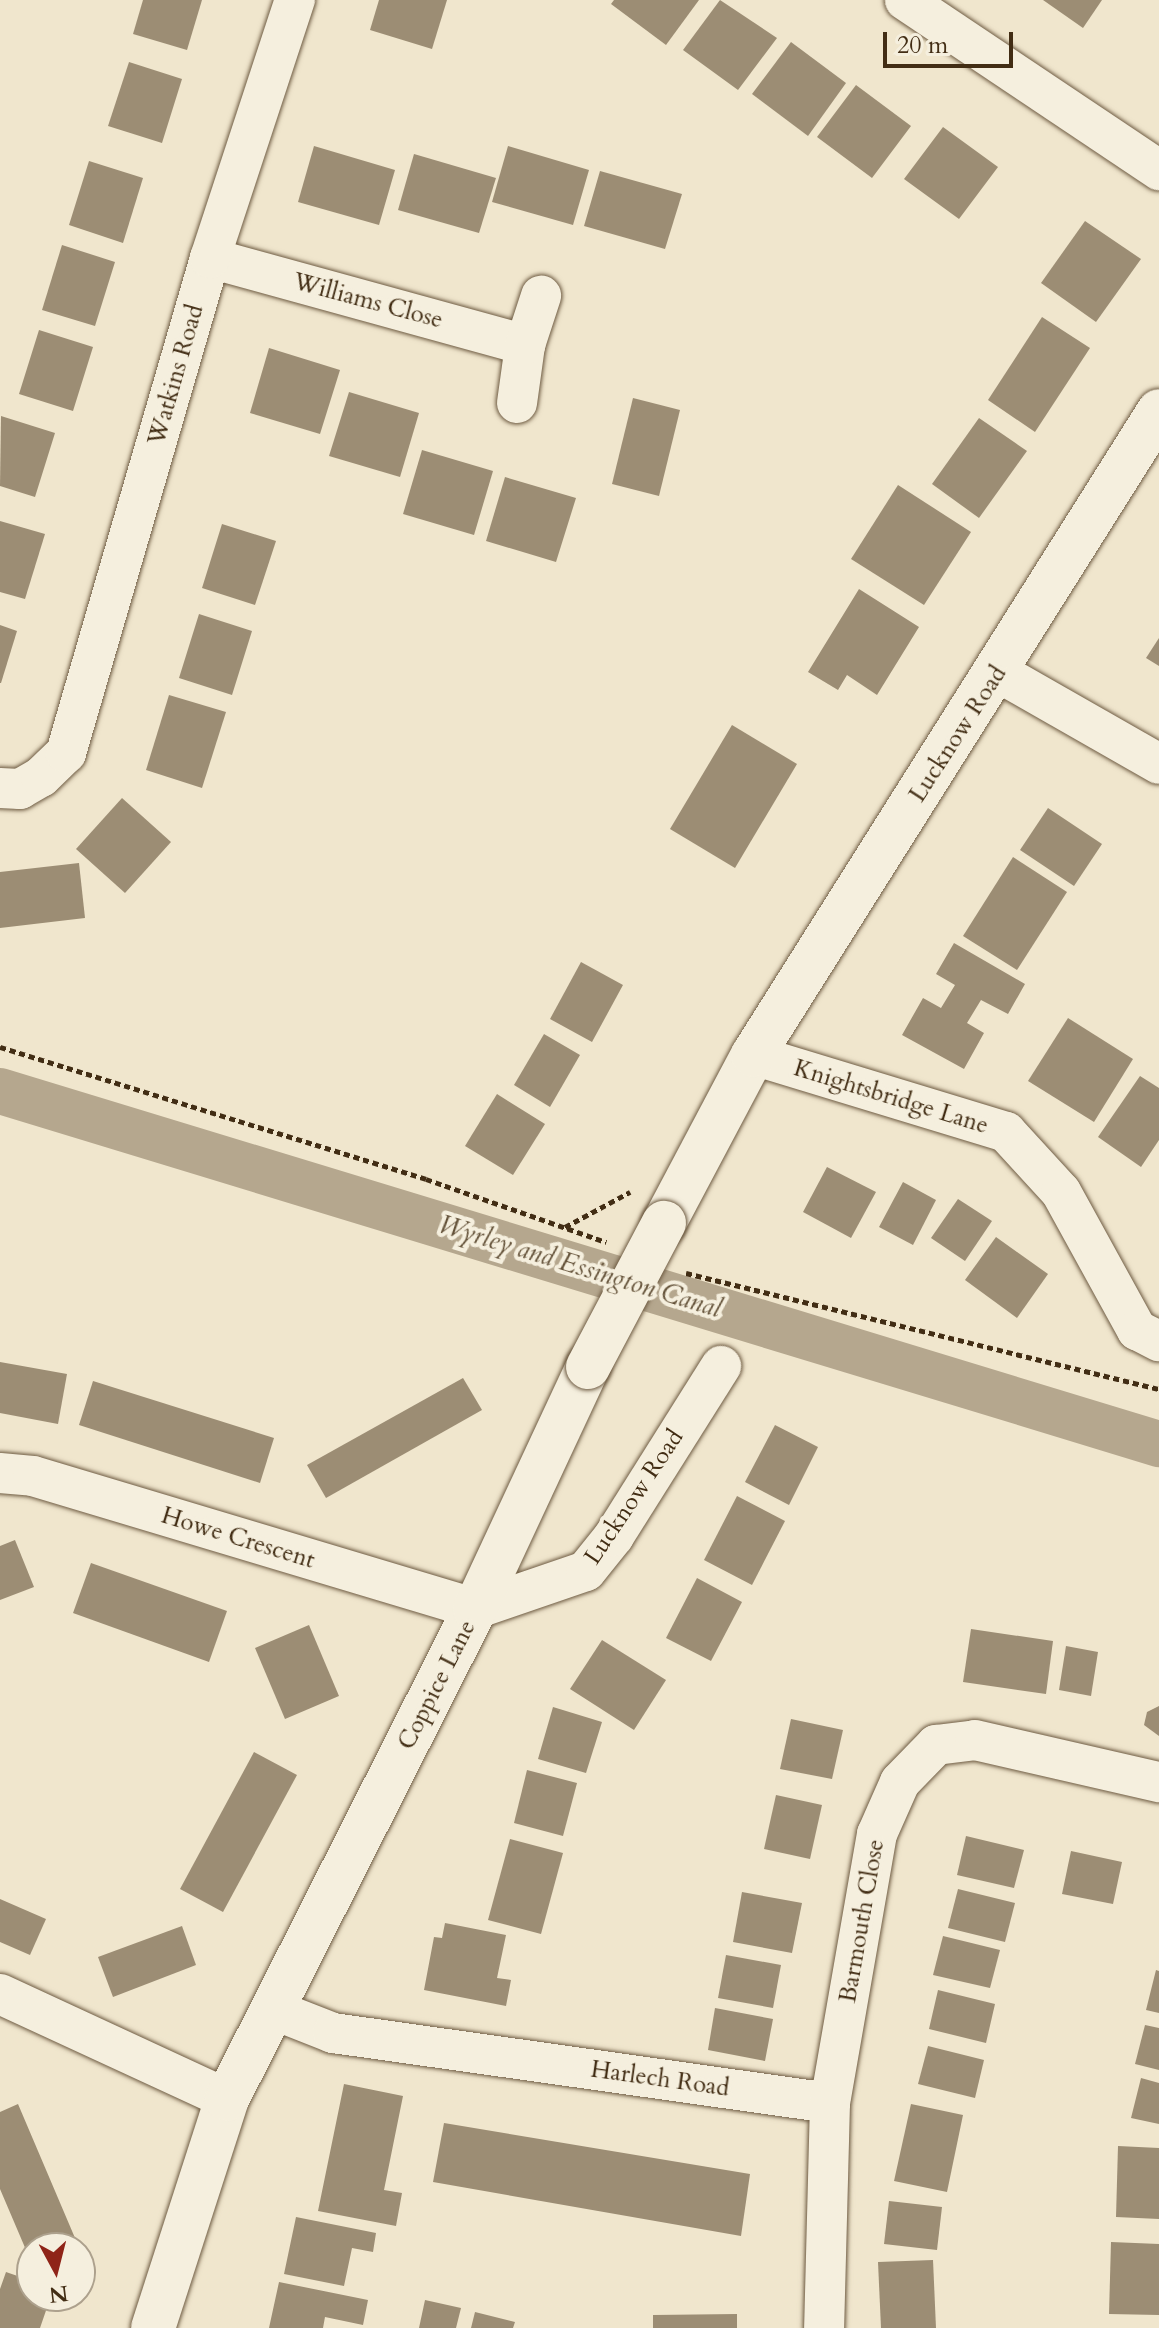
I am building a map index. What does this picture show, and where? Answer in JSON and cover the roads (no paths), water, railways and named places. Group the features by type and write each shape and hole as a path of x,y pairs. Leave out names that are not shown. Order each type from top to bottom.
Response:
{"street":[{"name":"Watkins Road","path":"0,788 31,783 66,753 210,258 295,0"},
{"path":"905,0 1159,170"},
{"name":"Williams Close","path":"210,258 525,345"},
{"path":"517,403 525,345 541,296"},
{"name":"Lucknow Road","path":"753,1055 998,672 1159,411"},
{"path":"998,672 1159,764"},
{"name":"Coppice Lane","path":"153,2328 227,2099 475,1609 588,1367 753,1055"},
{"name":"Knightsbridge Lane","path":"753,1055 1006,1132 1061,1192 1137,1330 1159,1341"},
{"name":"Lucknow Road","path":"475,1609 586,1571 614,1536 721,1366"},
{"name":"Howe Crescent","path":"0,1473 33,1476 475,1609"},
{"name":"Barmouth Close","path":"830,2103 877,1834 900,1782 936,1745 975,1740 1159,1782"},
{"path":"0,1994 227,2099"},
{"name":"Harlech Road","path":"272,2009 333,2033 830,2103"},
{"path":"824,2328 830,2103"}],"waterway":[{"name":"Wyrley and Essington Canal","path":"0,1091 1159,1444"}]}
